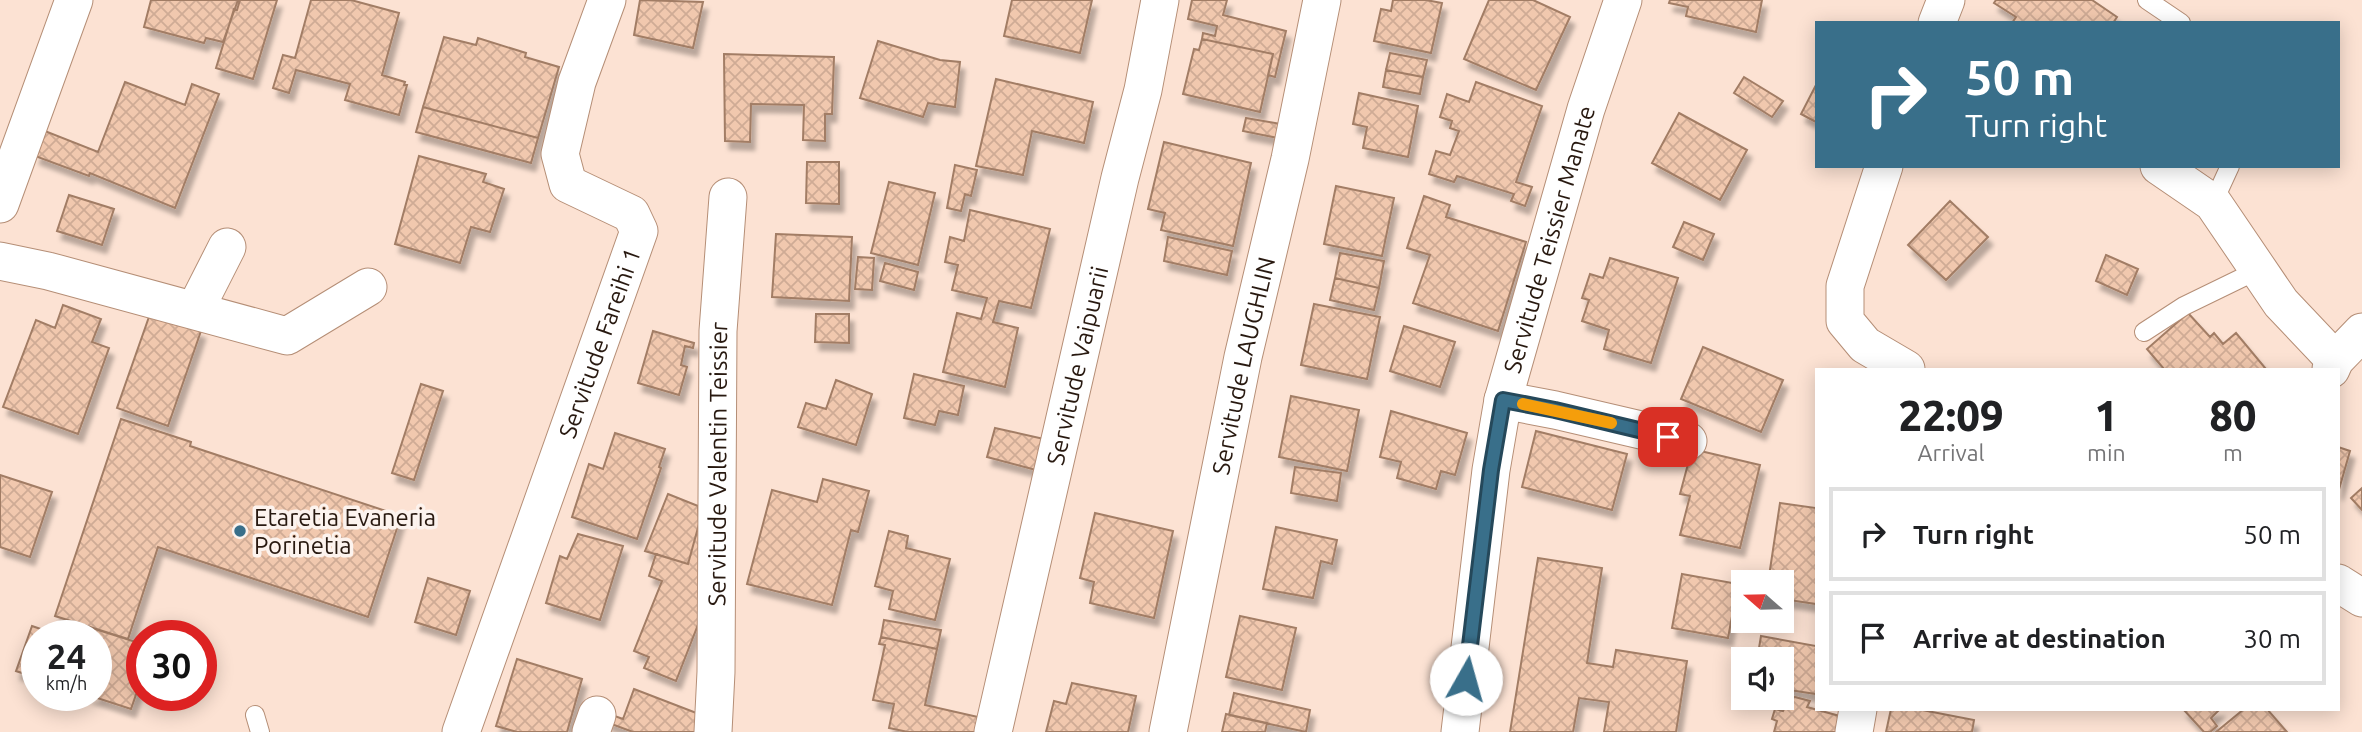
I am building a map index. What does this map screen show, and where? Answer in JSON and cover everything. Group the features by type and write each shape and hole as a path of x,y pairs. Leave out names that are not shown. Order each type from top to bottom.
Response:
{"street":[{"path":"0,204 74,0"},
{"name":"Servitude Fareihi 1","path":"461,732 639,231 631,214 568,184 559,154 577,82 607,0"},
{"name":"Servitude Vaipuarii","path":"993,732 1120,178 1143,90 1160,0"},
{"name":"Servitude LAUGHLIN","path":"1168,732 1243,357 1290,159 1322,0"},
{"name":"Servitude Teissier Manate","path":"1460,732 1491,470 1503,400 1586,109 1623,0"},
{"path":"1938,21 1946,0"},
{"path":"1883,168 1845,286 1845,321 1865,345 1904,368"},
{"path":"2162,168 2213,203 2281,303 2333,364 2362,332"},
{"name":"Servitude Valentin Teissier","path":"713,732 716,672 718,331 728,197"},
{"path":"195,310 227,247"},
{"path":"0,261 48,271 287,336 368,287"},
{"path":"1503,400 1688,442"},
{"path":"2340,584 2362,598"},
{"path":"1854,732 1858,711"}],"lane":[{"path":"2147,0 2178,21"},
{"path":"2213,203 2229,168"},
{"path":"2144,332 2184,306 2258,270"}],"building":[{"path":"151,0 238,0 223,42 206,38 204,43 144,27"},
{"path":"240,0 277,0 253,79 216,68 234,9 237,10"},
{"path":"311,0 351,0 399,13 382,75 407,85 399,115 345,100 350,84 296,70 289,93 273,88 283,55 295,58"},
{"path":"640,0 703,2 693,48 634,35"},
{"path":"1012,0 1092,0 1080,53 1004,36"},
{"path":"1192,0 1227,0 1223,15 1286,31 1275,77 1268,75 1273,54 1202,39 1203,33 1215,36 1217,26 1188,19"},
{"path":"1393,0 1442,3 1431,53 1374,41 1381,9 1391,11"},
{"path":"1489,0 1533,0 1570,17 1536,90 1464,59"},
{"path":"1670,0 1762,0 1756,32 1686,16 1688,7 1669,3"},
{"path":"1996,0 2092,0 2117,17 2114,21 2013,21 2016,17 1994,3"},
{"path":"444,37 476,45 478,38 559,67 538,138 423,107"},
{"path":"1202,39 1273,54 1260,112 1183,94 1194,49 1199,50"},
{"path":"878,41 940,60 960,62 955,107 928,103 923,117 860,98"},
{"path":"1390,53 1427,60 1423,77 1386,70"},
{"path":"724,54 834,57 832,114 825,114 825,141 803,140 804,105 751,104 750,142 725,141"},
{"path":"1386,70 1423,77 1420,94 1383,87"},
{"path":"1744,77 1783,101 1772,117 1734,93"},
{"path":"996,79 1093,102 1084,143 1032,131 1023,175 976,166"},
{"path":"125,82 185,105 192,84 219,94 175,208 90,173 89,176 35,156 45,131 98,152"},
{"path":"1476,82 1542,106 1516,182 1532,187 1525,206 1511,201 1514,194 1457,176 1454,182 1429,174 1436,151 1450,155 1459,131 1450,128 1452,121 1440,117 1447,94 1469,102"},
{"path":"1815,87 1815,121 1801,114"},
{"path":"1359,93 1418,106 1408,157 1363,148 1367,127 1353,124"},
{"path":"423,107 538,138 531,163 416,132"},
{"path":"1679,113 1747,150 1720,200 1652,163"},
{"path":"1246,118 1281,124 1278,138 1243,131"},
{"path":"1164,142 1251,163 1233,246 1161,230 1165,213 1148,209"},
{"path":"419,156 486,174 483,182 504,189 490,232 471,227 460,263 395,244"},
{"path":"807,162 839,162 839,204 806,203"},
{"path":"955,165 977,170 971,196 965,194 961,211 947,208"},
{"path":"889,182 935,193 918,265 871,253"},
{"path":"1336,186 1394,198 1382,256 1324,244"},
{"path":"69,195 114,209 102,245 57,231"},
{"path":"1424,196 1450,205 1446,217 1526,242 1498,331 1413,303 1430,255 1407,248"},
{"path":"1950,201 1988,237 1946,280 1908,245"},
{"path":"970,210 1050,229 1031,308 999,301 993,322 1018,328 1005,387 943,372 957,313 981,319 987,298 952,290 958,265 945,262 950,237 964,241"},
{"path":"1684,222 1714,234 1703,260 1673,247"},
{"path":"776,234 852,237 849,301 772,297"},
{"path":"1168,237 1232,251 1227,275 1164,261"},
{"path":"1340,253 1384,261 1379,288 1335,278"},
{"path":"2106,255 2138,269 2127,295 2096,281"},
{"path":"858,257 874,258 872,290 855,289"},
{"path":"1610,258 1678,278 1651,363 1604,349 1609,330 1582,321 1589,300 1582,298 1590,274 1603,278"},
{"path":"885,263 918,272 914,290 880,281"},
{"path":"1335,278 1379,288 1374,310 1330,300"},
{"path":"1314,304 1380,317 1367,379 1301,365"},
{"path":"63,305 101,319 92,342 109,348 78,434 3,407 36,320 55,328"},
{"path":"2188,313 2210,337 2214,333 2223,344 2236,333 2265,368 2163,368 2147,349"},
{"path":"150,314 201,331 168,426 117,408"},
{"path":"816,314 849,314 849,343 815,342"},
{"path":"1404,326 1455,342 1440,387 1390,371"},
{"path":"653,331 694,343 693,348 685,346 681,365 687,367 679,395 638,383"},
{"path":"1703,347 1783,380 1761,432 1681,399"},
{"path":"914,374 964,386 958,415 939,411 935,425 904,418"},
{"path":"836,380 872,394 856,445 798,427 806,403 826,409"},
{"path":"421,384 443,391 414,480 392,473"},
{"path":"1291,396 1359,410 1347,471 1279,457"},
{"path":"1391,411 1467,433 1455,475 1441,471 1436,489 1397,478 1401,462 1380,457"},
{"name":"Etaretia Evaneria Porinetia","path":"121,419 191,442 190,446 401,516 368,617 158,547 134,620 126,620 126,638 112,634 112,620 68,620 55,616"},
{"path":"995,428 1044,439 1036,470 987,457"},
{"path":"1536,431 1627,454 1612,510 1522,487"},
{"path":"615,433 665,449 637,539 572,517 589,464 603,469"},
{"path":"2340,448 2350,451 2340,486"},
{"path":"1692,449 1760,465 1740,548 1680,535 1690,496 1680,494"},
{"path":"1295,467 1341,473 1337,501 1291,493"},
{"path":"0,475 52,492 30,557 0,547"},
{"path":"823,479 869,491 858,532 851,530 832,605 747,584 772,490 817,502"},
{"path":"2362,488 2362,510 2351,498"},
{"path":"668,494 698,506 699,524 688,564 645,551"},
{"path":"1780,503 1815,508 1815,604 1794,601 1794,570 1770,570"},
{"path":"1095,513 1173,531 1154,618 1090,603 1094,582 1080,578"},
{"path":"699,524 706,604 676,681 644,668 649,657 634,651 662,581 649,576 656,554 688,564"},
{"path":"1276,527 1337,540 1332,564 1321,561 1313,598 1263,589"},
{"path":"889,531 908,536 906,548 950,559 935,620 889,609 893,591 875,586"},
{"path":"578,534 623,546 600,620 546,603 560,556 567,559"},
{"path":"1538,558 1602,568 1587,663 1613,667 1616,650 1687,661 1676,732 1604,732 1609,702 1579,698 1573,732 1510,732"},
{"path":"1682,574 1731,583 1731,622 1728,638 1672,628"},
{"path":"428,578 470,591 456,635 415,622"},
{"path":"1240,616 1296,628 1282,690 1226,677"},
{"path":"884,620 941,630 937,649 881,637"},
{"path":"112,634 126,639 126,707 112,703"},
{"path":"1761,636 1815,646 1815,694 1794,691 1794,647 1759,647"},
{"path":"881,637 937,649 925,705 978,717 975,732 908,732 889,728 894,704 873,700 885,645 879,644"},
{"path":"21,657 21,673 16,671"},
{"path":"517,659 582,679 567,732 517,732 496,726"},
{"path":"1072,683 1136,696 1128,732 1046,732 1054,701 1066,704"},
{"path":"634,689 699,714 699,732 633,732 606,722 609,714 623,719"},
{"path":"1234,693 1310,710 1306,732 1229,715"},
{"path":"1794,697 1810,701 1807,707 1815,711 1847,718 1843,732 1774,732 1777,721 1772,719 1775,710 1794,710"},
{"path":"1891,711 1927,711 1974,720 1972,732 1886,732"},
{"path":"2185,711 2218,711 2211,718 2217,726 2210,732 2204,732"},
{"path":"2242,711 2269,711 2287,732 2216,732"},
{"path":"1226,714 1267,723 1265,732 1222,732"}],"slow traffic":[{"path":"1523,404 1611,423"}],"place":[{"name":"Etaretia Evaneria Porinetia","path":"240,531"}],"route":[{"path":"1466,679 1491,470 1503,400 1668,437"}]}
